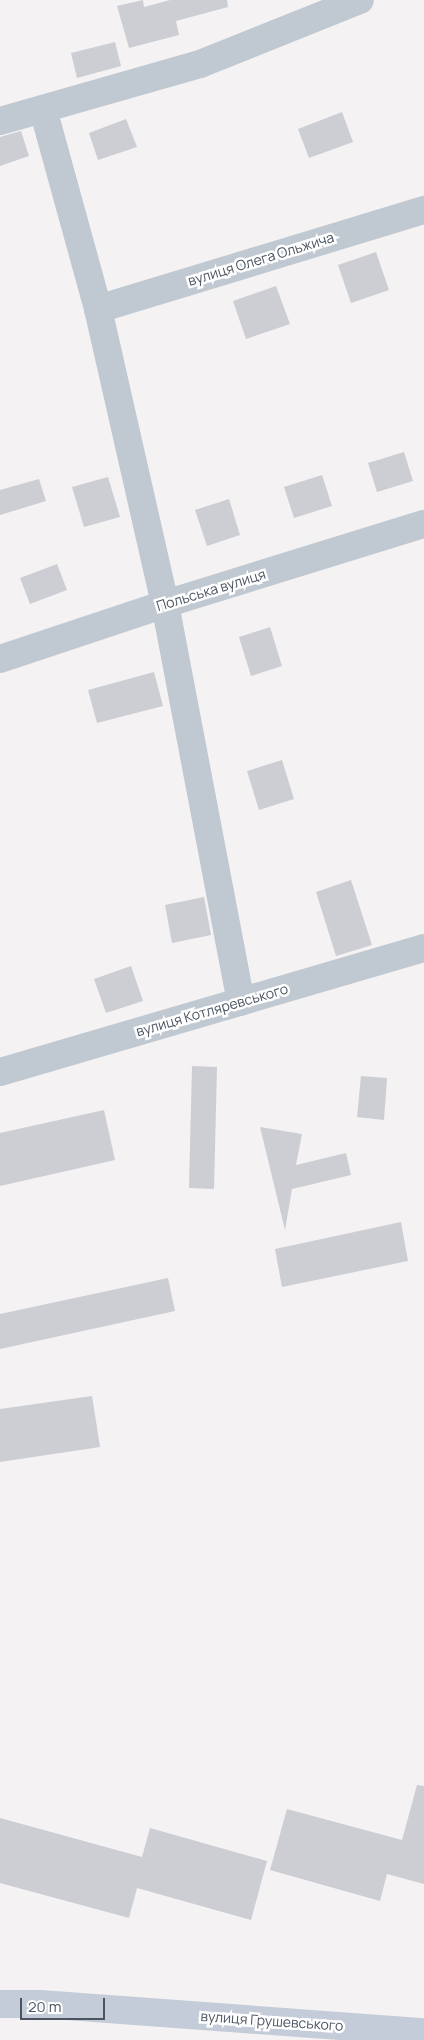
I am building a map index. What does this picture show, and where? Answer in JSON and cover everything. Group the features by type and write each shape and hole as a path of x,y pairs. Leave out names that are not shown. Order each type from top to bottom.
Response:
{"main road":[{"name":"вулиця Грушевського","path":"0,2004 40,2004 424,2032"}],"street":[{"path":"0,121 200,64 360,0"},
{"path":"43,109 98,309 164,604 241,1002"},
{"name":"вулиця Олега Ольжича","path":"98,309 424,210"},
{"name":"Польська вулиця","path":"0,659 164,604 424,524"},
{"name":"вулиця Котляревського","path":"0,1072 424,948"}],"building":[{"path":"143,0 144,7 170,0 227,0 228,7 176,21 179,35 129,48 117,6"},
{"path":"115,42 121,66 77,78 71,53"},
{"path":"342,112 353,142 309,158 298,129"},
{"path":"126,119 137,147 98,160 89,133"},
{"path":"21,131 29,156 0,166 0,137"},
{"path":"376,252 389,290 351,303 338,265"},
{"path":"276,286 290,324 246,339 233,301"},
{"path":"404,452 413,481 377,492 368,463"},
{"path":"322,475 332,506 294,518 284,487"},
{"path":"108,477 120,517 84,527 72,487"},
{"path":"39,479 46,501 0,515 0,490"},
{"path":"229,499 240,535 207,546 195,510"},
{"path":"57,564 67,590 30,604 20,578"},
{"path":"270,627 282,666 251,676 239,637"},
{"path":"154,672 163,706 97,723 88,690"},
{"path":"282,760 294,799 259,810 247,771"},
{"path":"351,880 372,945 336,956 316,892"},
{"path":"204,897 211,935 172,943 165,905"},
{"path":"131,966 143,1001 106,1013 94,979"},
{"path":"192,1066 217,1067 214,1189 189,1188"},
{"path":"361,1076 387,1078 384,1120 357,1117"},
{"path":"104,1110 115,1160 0,1186 0,1133"},
{"path":"260,1127 302,1134 296,1165 346,1153 351,1175 292,1189 285,1230"},
{"path":"401,1222 408,1261 282,1287 275,1249"},
{"path":"168,1278 175,1311 0,1349 0,1314"},
{"path":"92,1396 100,1447 0,1462 0,1409"},
{"path":"417,1785 424,1786 424,1884 387,1874 380,1901 270,1870 287,1809 402,1840"},
{"path":"0,1818 142,1857 150,1828 267,1861 251,1920 137,1888 129,1918 0,1883"}]}
